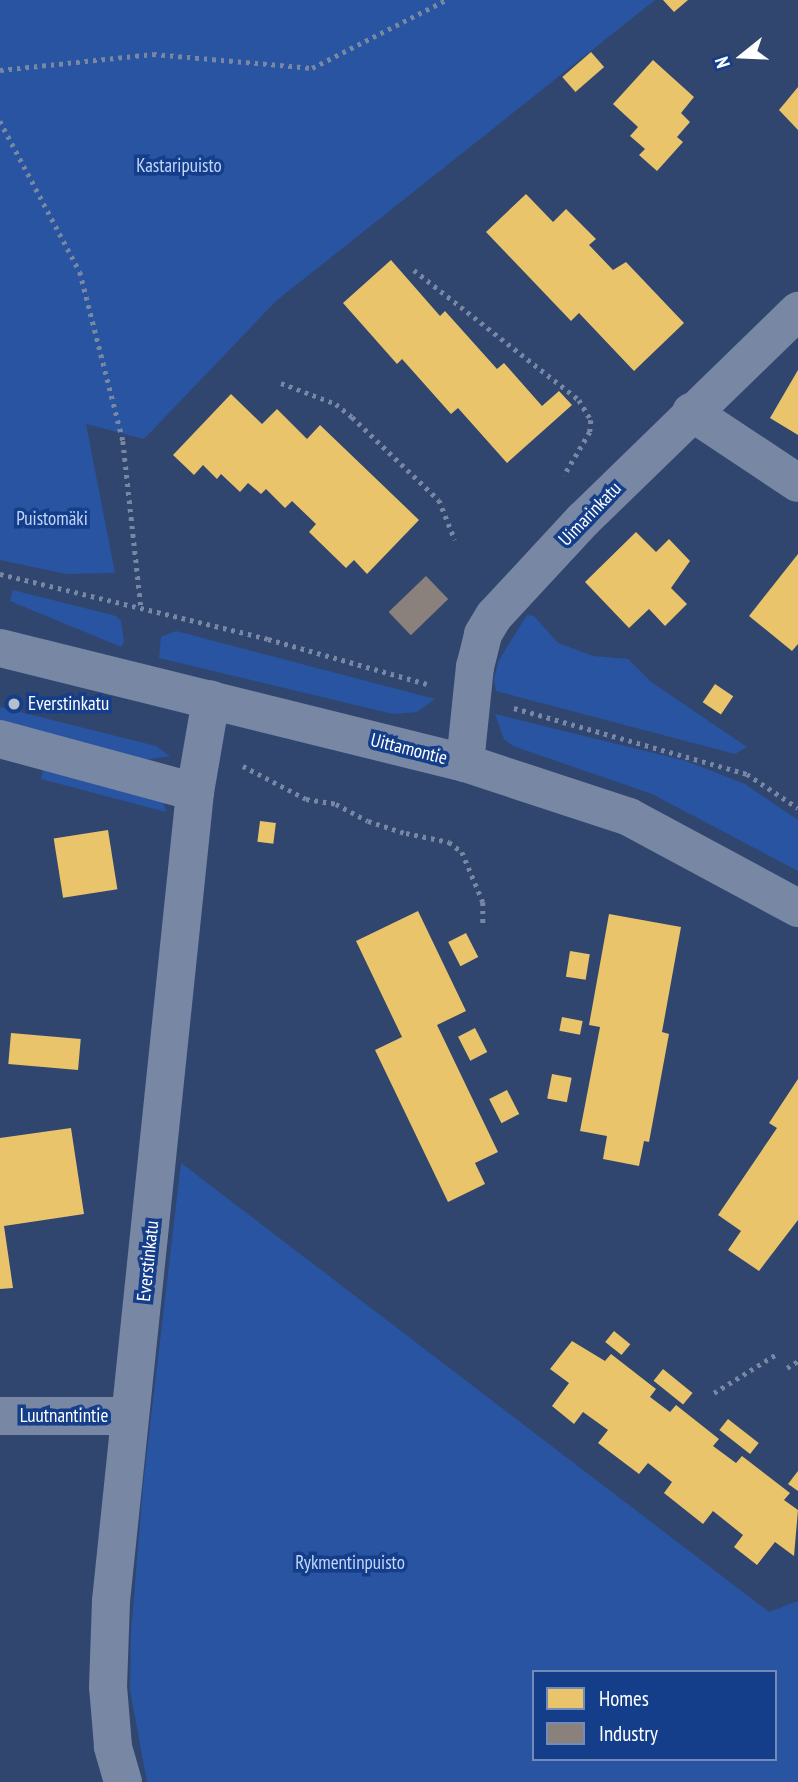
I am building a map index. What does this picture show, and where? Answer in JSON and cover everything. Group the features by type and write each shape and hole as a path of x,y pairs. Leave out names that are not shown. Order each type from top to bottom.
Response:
{"street":[{"name":"Uimarinkatu","path":"465,763 472,697 483,634 494,617 691,412 798,311"},
{"path":"691,412 798,483"},
{"name":"Uittamontie","path":"0,648 465,763 629,817 798,908"},
{"name":"Everstinkatu","path":"123,1782 113,1746 108,1686 128,1416 141,1330 195,792 211,699"},
{"path":"0,739 195,792"},
{"name":"Luutnantintie","path":"0,1416 128,1416"}],"path":[{"path":"0,70 153,54 312,68 446,0"},
{"path":"0,121 80,272 123,441 141,608"},
{"path":"414,270 572,393 587,410 590,432 561,480"},
{"path":"281,383 336,404 352,417 439,500 455,540"},
{"path":"0,574 141,608 747,774 798,808"},
{"path":"235,765 253,768 306,799 336,804 368,821 449,842 463,852 483,902 483,923"},
{"path":"714,1393 775,1356"},
{"path":"787,1368 798,1361"}],"green space":[{"name":"Kastaripuisto","path":"0,0 655,0 276,301 144,439 86,424 115,573 66,574 0,560"},
{"path":"13,590 116,616 121,621 124,642 121,647 10,601"},
{"path":"527,615 534,616 558,643 593,656 628,659 651,682 747,747 735,754 496,691 494,679 499,660"},
{"path":"176,631 435,699 417,712 393,714 159,658 161,637"},
{"path":"0,707 156,746 170,756 145,760 0,722"},
{"path":"495,714 686,761 745,784 798,820 798,871 652,794 513,746 504,739"},
{"path":"44,768 162,796 166,812 41,779"},
{"name":"Rykmentinpuisto","path":"181,1163 769,1612 798,1601 798,1782 147,1782 130,1690 131,1633 143,1486"}],"building: Homes":[{"path":"663,0 688,0 674,12"},
{"path":"591,52 604,67 575,92 562,77"},
{"path":"653,60 694,97 681,113 690,122 677,137 683,142 657,171 639,155 645,149 630,136 638,127 613,104"},
{"path":"798,87 798,130 779,110"},
{"path":"526,194 553,222 566,209 596,239 589,245 613,270 626,262 684,323 634,371 579,313 571,321 486,232"},
{"path":"391,260 440,316 445,311 497,369 504,363 542,406 559,391 572,405 507,463 458,408 451,414 402,359 397,364 343,303"},
{"path":"798,370 798,435 770,418"},
{"path":"231,394 262,424 277,409 307,439 320,425 419,520 367,574 354,560 346,568 309,532 316,524 292,501 285,508 266,489 261,494 248,483 240,492 221,474 217,479 203,465 194,475 173,455"},
{"path":"636,532 656,552 669,539 690,561 671,588 687,604 665,626 649,609 629,628 585,582"},
{"path":"798,554 798,644 792,651 749,616"},
{"path":"715,684 733,696 721,715 703,702"},
{"path":"260,821 276,823 273,844 257,842"},
{"path":"108,830 117,889 63,898 54,839"},
{"path":"418,911 466,1011 437,1025 498,1152 475,1163 485,1184 448,1202 375,1050 402,1037 356,941"},
{"path":"609,914 681,927 662,1032 669,1034 649,1142 644,1141 639,1166 603,1159 607,1136 580,1131 600,1027 589,1025"},
{"path":"466,933 478,957 460,966 448,942"},
{"path":"570,951 590,954 586,980 566,977"},
{"path":"562,1017 583,1021 580,1035 559,1031"},
{"path":"475,1028 487,1052 470,1061 458,1037"},
{"path":"11,1033 81,1039 78,1070 8,1064"},
{"path":"552,1074 572,1078 567,1102 547,1099"},
{"path":"798,1079 798,1220 759,1271 728,1250 741,1231 718,1215 777,1128 769,1123"},
{"path":"507,1090 519,1114 501,1123 489,1099"},
{"path":"71,1128 84,1214 4,1226 13,1288 0,1289 0,1138"},
{"path":"614,1331 630,1344 622,1355 605,1342"},
{"path":"572,1341 605,1361 611,1354 656,1389 650,1397 670,1412 676,1405 719,1439 713,1446 736,1463 742,1456 790,1493 784,1500 798,1510 794,1556 775,1542 757,1565 734,1547 743,1535 713,1511 703,1524 664,1493 672,1482 648,1463 639,1474 598,1443 608,1430 583,1412 574,1424 552,1406 569,1383 550,1369"},
{"path":"663,1369 693,1393 683,1405 654,1381"},
{"path":"728,1419 759,1443 750,1454 719,1430"},
{"path":"798,1471 798,1491 788,1484"}],"building: Industry":[{"path":"426,576 448,599 411,635 389,612"}],"place":[{"name":"Everstinkatu","path":"14,704"}],"park label":[{"name":"Puistomäki","path":"52,519"}]}
